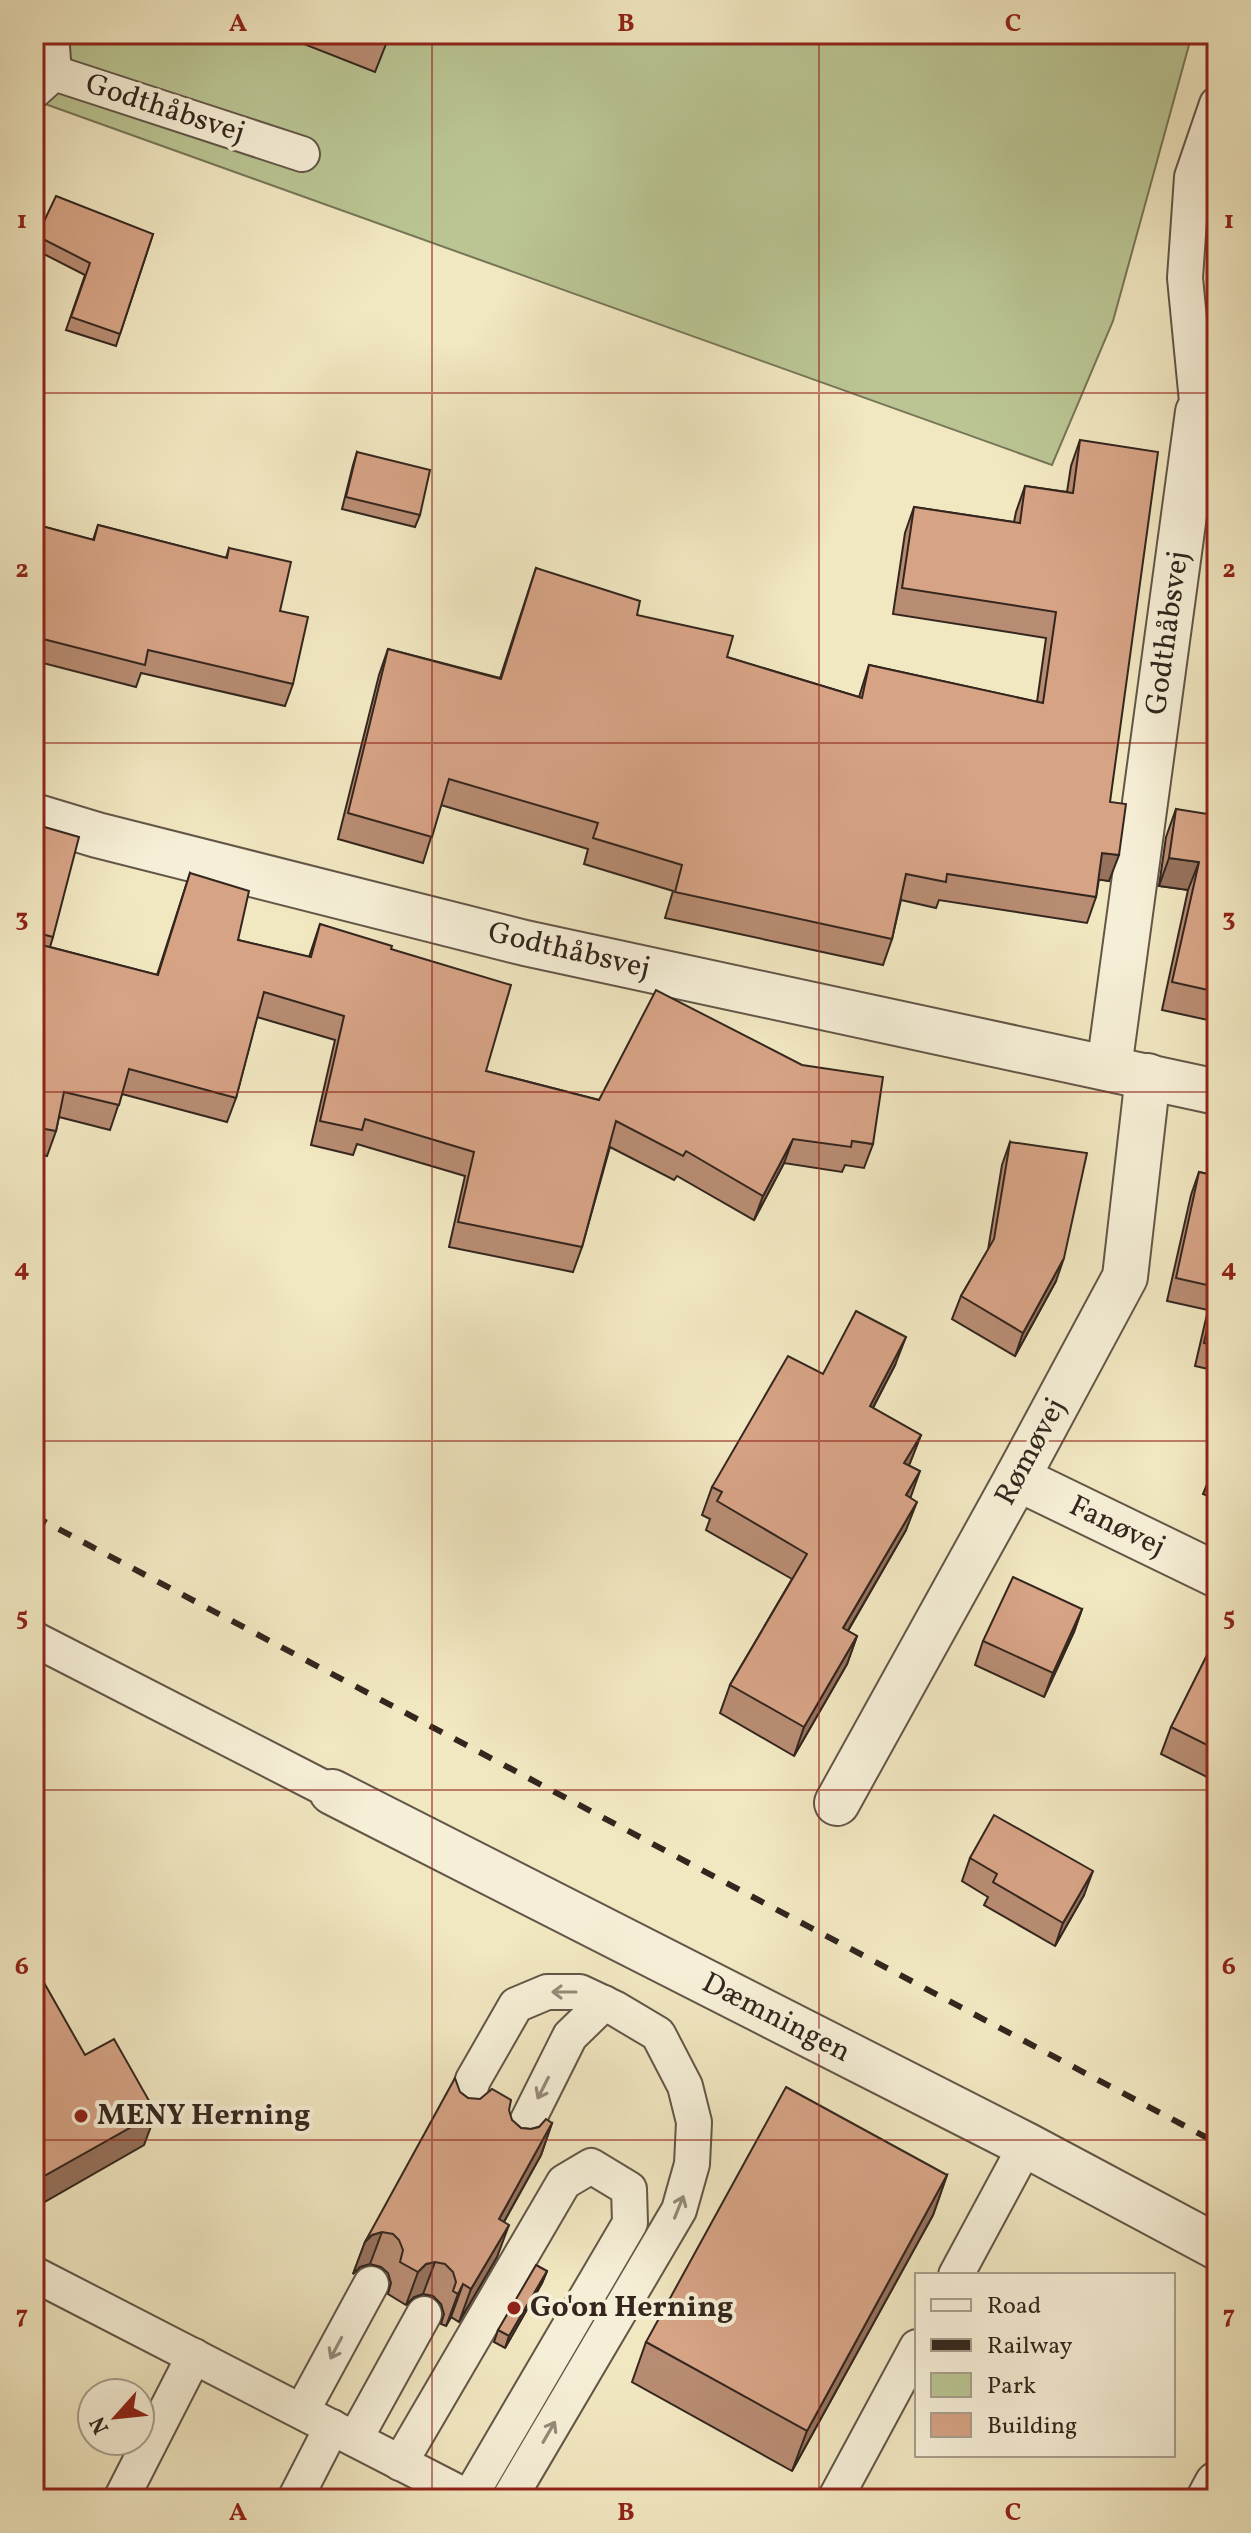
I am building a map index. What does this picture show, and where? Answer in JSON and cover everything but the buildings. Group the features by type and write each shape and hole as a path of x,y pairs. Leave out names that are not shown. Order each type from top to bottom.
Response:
{"street":[{"name":"Godthåbsvej","path":"1128,1072 1198,412"},
{"name":"Godthåbsvej","path":"34,816 113,839 525,943 1217,1092"},
{"name":"Rømøvej","path":"837,1803 1125,1277 1128,1072"},
{"name":"Fanøvej","path":"1017,1478 1217,1575"},
{"name":"Dæmningen","path":"332,1792 1026,2145 1217,2247"},
{"path":"1209,2499 1217,2484"}],"lane":[{"name":"Godthåbsvej","path":"51,56 302,154"},
{"name":"Godthåbsvej","path":"1198,412 1185,278 1192,177 1217,104"},
{"path":"34,1639 332,1792"},
{"path":"463,2112 473,2080 516,2005 547,1992 580,1992 658,2034 685,2086 694,2122 692,2164 679,2210 509,2499"},
{"path":"517,2142 570,2036 604,2003"},
{"path":"957,2273 1026,2145"},
{"path":"34,2274 464,2497 630,2223 629,2189 591,2166 564,2182 400,2463"},
{"path":"302,2411 371,2284"},
{"path":"295,2499 344,2433 424,2314"},
{"path":"835,2499 915,2351"},
{"path":"121,2499 194,2356"}],"green space":[{"path":"34,34 1192,34 1113,321 1052,465 34,100"}],"railway":[{"path":"34,1516 1217,2143"}],"place":[{"name":"MENY Herning","path":"81,2116"},
{"name":"Go'on Herning","path":"514,2308"}]}
